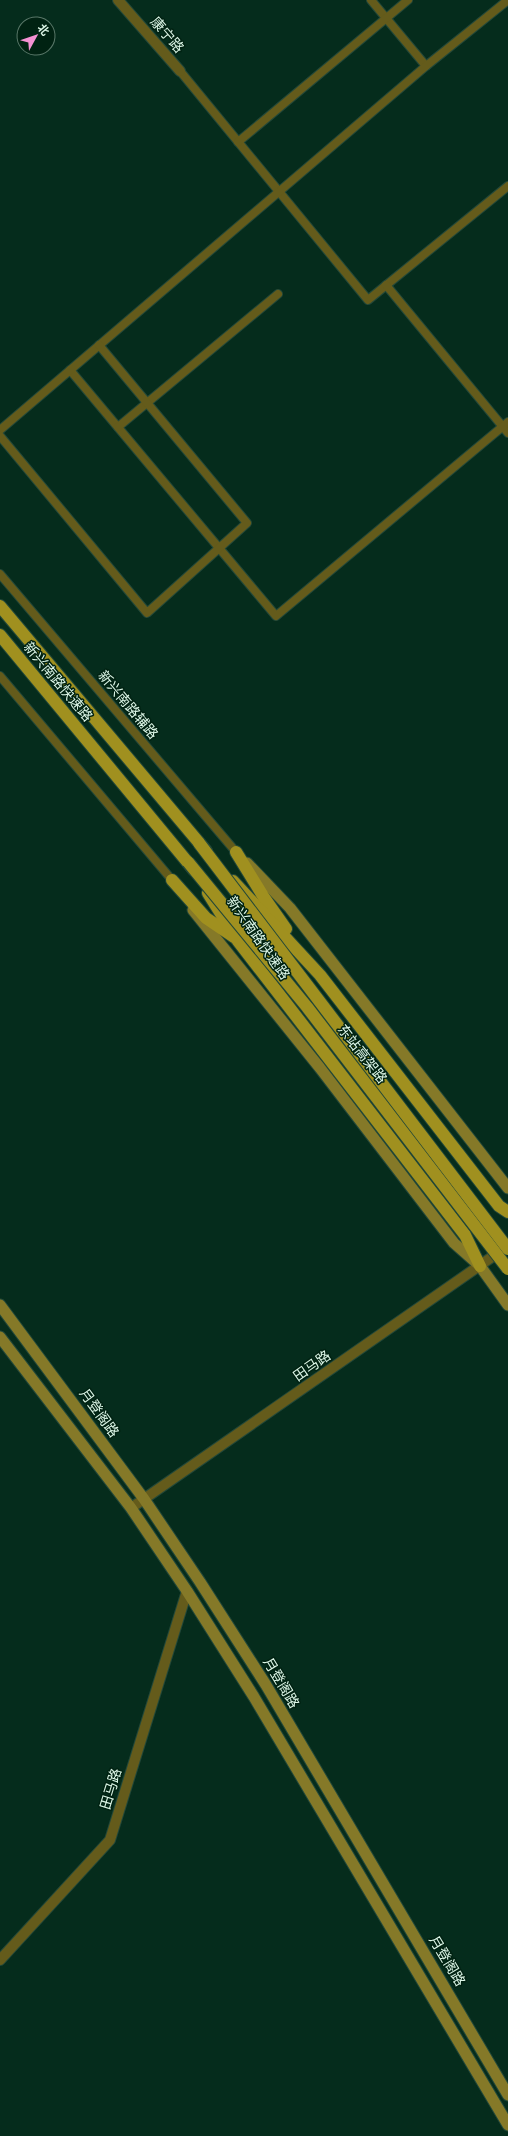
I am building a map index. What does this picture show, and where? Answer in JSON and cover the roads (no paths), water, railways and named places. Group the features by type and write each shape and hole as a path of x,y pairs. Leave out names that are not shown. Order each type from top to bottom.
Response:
{"main road":[{"name":"新兴南路快速路","path":"0,606 199,843 320,975 499,1206 508,1212"},
{"name":"新兴南路快速路","path":"0,635 188,862 238,941 465,1235 480,1266"},
{"name":"东站高架路","path":"199,843 508,1247"},
{"path":"236,852 263,896 320,975"},
{"path":"236,852 290,908 508,1188"},
{"name":"东站高架路","path":"188,862 307,1007 508,1269"},
{"path":"172,880 206,918 238,941"},
{"path":"172,880 199,918 320,1068 454,1243 480,1266 508,1305"},
{"name":"月登阁路","path":"0,1305 144,1499 200,1582 266,1685 508,2095"},
{"path":"0,1337 131,1508 187,1591 254,1696 508,2125"}],"street":[{"name":"康宁路","path":"118,0 180,71"},
{"path":"371,0 426,66"},
{"path":"238,142 408,0"},
{"path":"0,430 426,66 508,0"},
{"path":"180,71 368,300 508,186"},
{"path":"70,370 276,616 506,427 386,285"},
{"path":"118,427 278,294"},
{"path":"0,436 147,613 219,548 246,523 99,345"},
{"name":"新兴南路辅路","path":"0,574 236,852"},
{"path":"0,676 172,880"},
{"name":"田马路","path":"131,1508 508,1247"},
{"name":"田马路","path":"0,1960 110,1840 187,1591"}]}
